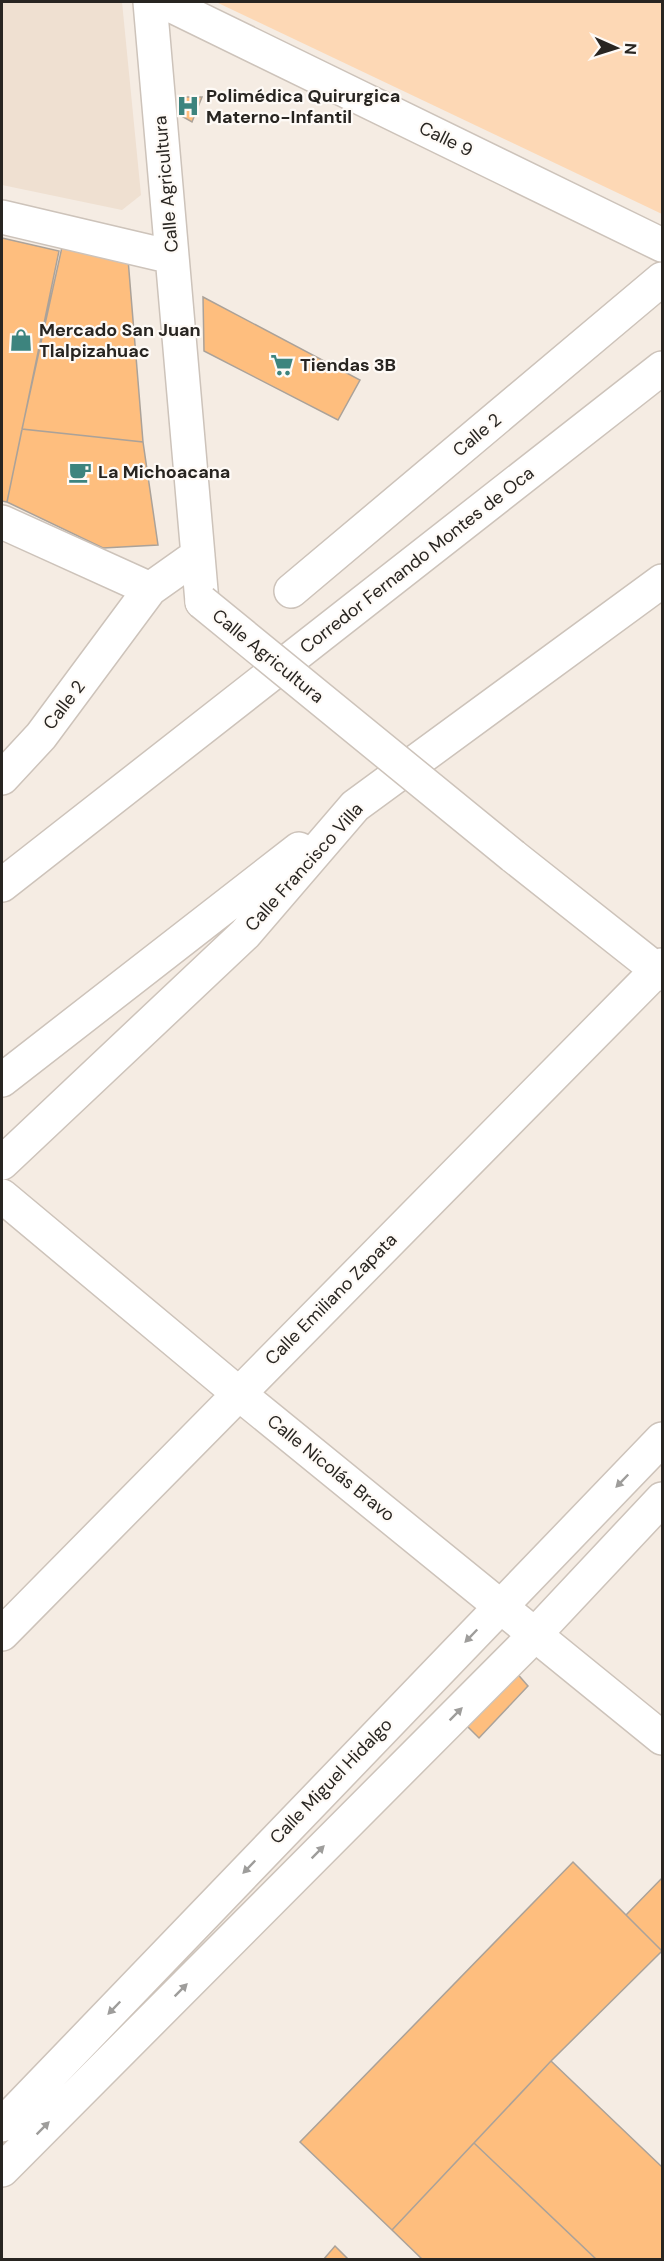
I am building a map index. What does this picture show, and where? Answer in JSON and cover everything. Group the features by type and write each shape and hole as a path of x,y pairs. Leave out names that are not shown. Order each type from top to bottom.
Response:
{"street":[{"name":"Calle Agricultura","path":"150,2 202,602 513,856 661,970"},
{"name":"Calle 9","path":"164,2 663,245"},
{"path":"2,217 172,257"},
{"name":"Calle 2","path":"291,591 663,279"},
{"name":"Corredor Fernando Montes de Oca","path":"2,885 663,368"},
{"path":"2,522 150,589"},
{"name":"Calle 2","path":"2,778 41,736 150,589 198,555"},
{"name":"Calle Francisco Villa","path":"2,1163 245,934 355,806 663,581"},
{"path":"2,1080 355,806"},
{"name":"Calle Emiliano Zapata","path":"2,1634 238,1393 661,970"},
{"name":"Calle Nicolás Bravo","path":"2,1196 238,1393 663,1738"},
{"name":"Calle Miguel Hidalgo","path":"2,2125 663,1439"},
{"path":"2,2170 534,1635 663,1499"}],"shaded area":[{"path":"2,2 122,2 141,195 122,210 2,185"},
{"path":"216,2 662,2 662,214"}],"building":[{"name":"Polimédica Quirurgica Materno-Infantil","path":"178,97 202,97 192,122 178,114"},
{"name":"Mercado San Juan Tlalpizahuac","path":"2,238 59,251 7,502 2,501"},
{"path":"62,247 128,259 143,442 22,429"},
{"name":"Tiendas 3B","path":"203,297 360,380 338,420 204,351"},
{"name":"La Michoacana","path":"22,429 143,442 158,545 103,548 7,502"},
{"path":"514,1670 528,1686 479,1738 461,1720"},
{"path":"573,1862 662,1951 551,2061 392,2230 300,2142"},
{"path":"662,1878 662,1951 626,1915"},
{"path":"551,2061 662,2167 662,2260 597,2260 474,2143"},
{"path":"474,2143 597,2260 423,2260 392,2230"},
{"path":"335,2246 349,2260 323,2260"}],"place":[{"name":"Polimédica Quirurgica Materno-Infantil","path":"188,106"},
{"name":"Mercado San Juan Tlalpizahuac","path":"21,340"},
{"name":"Tiendas 3B","path":"282,365"},
{"name":"La Michoacana","path":"80,472"}]}
